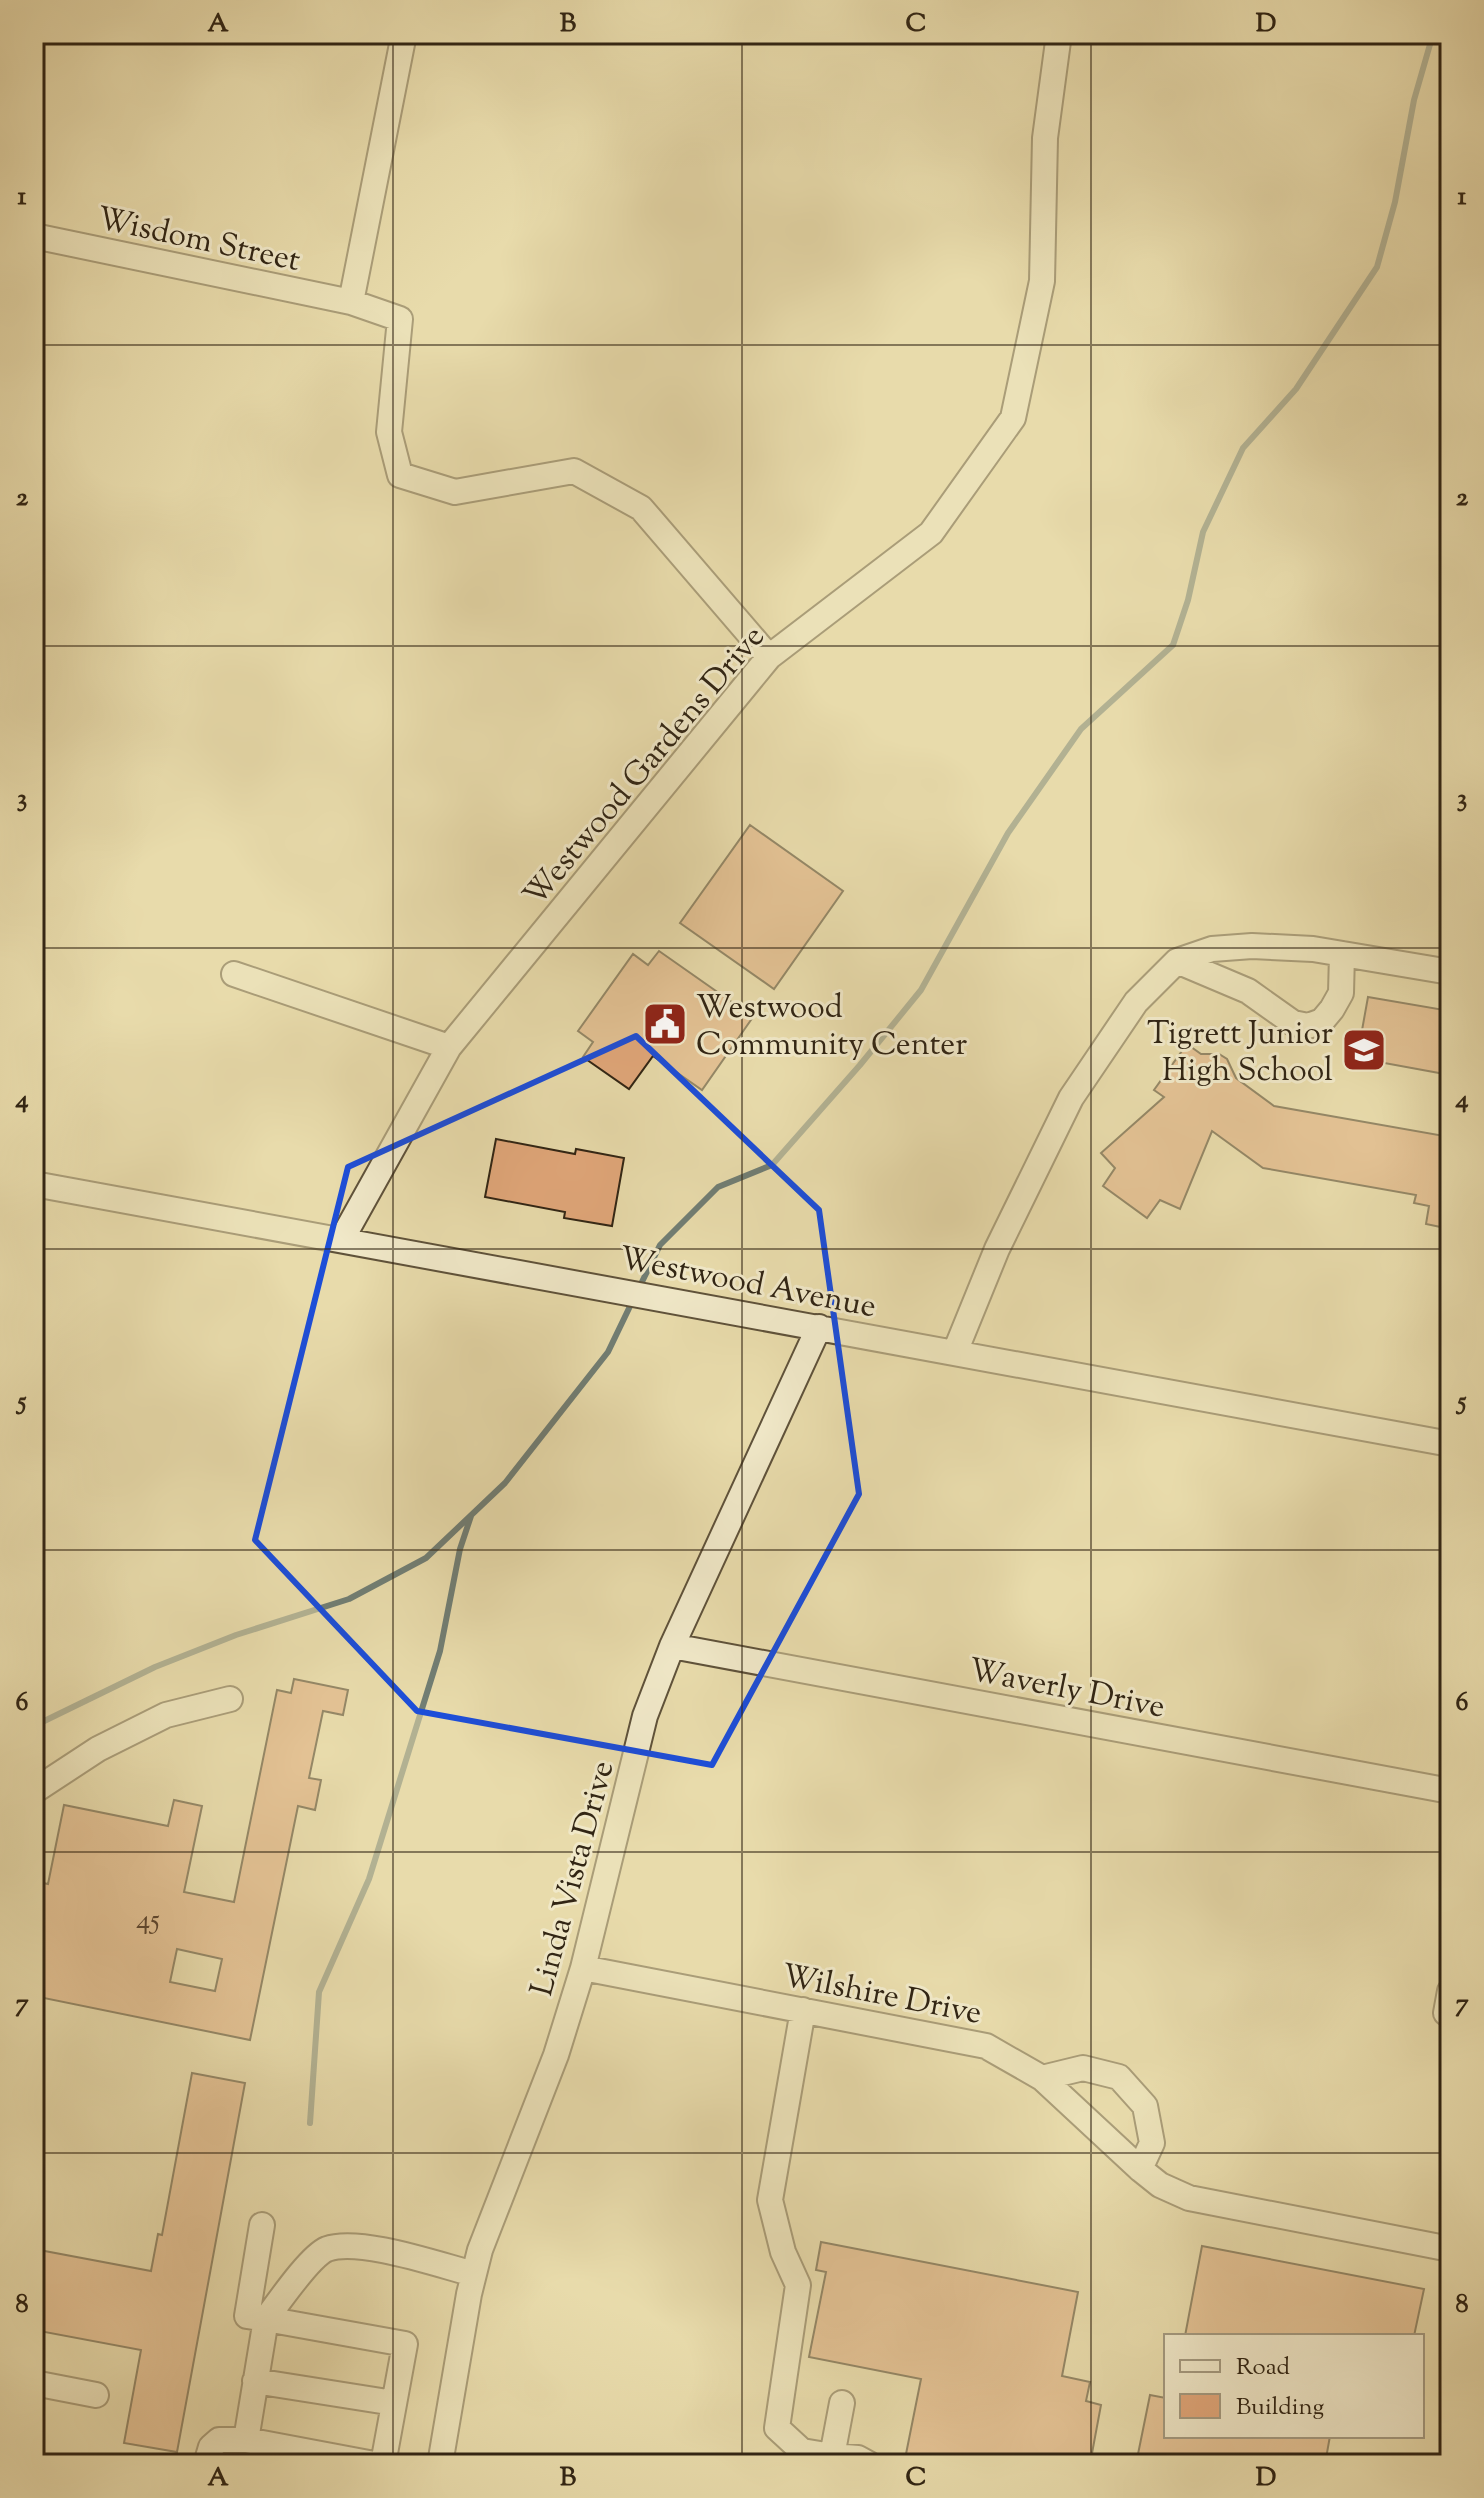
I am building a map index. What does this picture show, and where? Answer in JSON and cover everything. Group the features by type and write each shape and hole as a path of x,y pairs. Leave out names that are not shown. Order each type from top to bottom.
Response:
{"street":[{"path":"351,302 404,34"},
{"name":"Westwood Gardens Drive","path":"342,1239 449,1047 769,657 931,533 1013,418 1042,281 1045,138 1059,34"},
{"name":"Wisdom Street","path":"34,236 351,302 400,319 389,432 400,475 455,492 574,471 641,508 769,657"},
{"path":"955,1352 997,1249 1071,1098 1136,1002 1177,961 1212,949 1252,946 1313,949 1450,972"},
{"path":"1177,961 1248,991 1293,1023 1308,1026 1322,1021 1341,993 1342,954"},
{"path":"234,974 449,1047"},
{"name":"Westwood Avenue","path":"34,1184 1450,1444"},
{"name":"Linda Vista Drive","path":"440,2464 480,2250 556,2055 583,1968 645,1716 672,1646 819,1327"},
{"name":"Waverly Drive","path":"672,1646 1450,1791"},
{"path":"34,1791 98,1749 166,1715 230,1699"},
{"name":"Wilshire Drive","path":"583,1968 986,2046 1042,2078 1140,2169 1160,2185 1189,2198 1450,2249"},
{"path":"803,2010 770,2200 783,2252 798,2285 777,2428 802,2451 832,2460 858,2458 869,2464"},
{"path":"1042,2078 1083,2068 1119,2077 1145,2106 1152,2143 1140,2169"},
{"path":"262,2225 247,2316 405,2344 383,2464"},
{"path":"246,2440 266,2319 325,2249 355,2244 474,2274"},
{"path":"255,2381 394,2403"},
{"path":"34,2383 96,2395"},
{"path":"832,2460 842,2403"},
{"path":"206,2464 211,2447 219,2440 246,2440 374,2464"}],"highlighted area":[{"path":"636,1036 819,1210 859,1494 712,1765 417,1711 255,1540 348,1167"}],"building":[{"path":"750,825 843,891 774,989 680,923"},
{"name":"Westwood Community Center","path":"659,951 753,1017 702,1090 653,1056 629,1089 583,1057 593,1042 578,1031 633,954 648,965"},
{"path":"1368,997 1450,1011 1450,1075 1357,1058"},
{"path":"1187,1044 1201,1054 1219,1054 1227,1059 1236,1078 1274,1106 1450,1137 1450,1229 1426,1224 1429,1206 1414,1203 1416,1195 1263,1168 1212,1131 1180,1209 1160,1200 1147,1218 1103,1186 1115,1168 1101,1153 1164,1097 1154,1090"},
{"path":"496,1139 575,1154 576,1149 624,1158 612,1226 564,1218 565,1212 485,1197"},
{"path":"294,1679 348,1690 343,1715 323,1711 309,1778 321,1780 315,1810 298,1806 250,2040 34,1996 34,1957 42,1920 34,1918 34,1881 48,1884 64,1805 168,1826 174,1800 202,1806 184,1892 234,1902 277,1690 291,1693","holes":["177,1949 222,1959 215,1991 170,1982"]},
{"path":"192,2073 245,2083 177,2452 124,2443 141,2350 34,2330 34,2249 151,2271 158,2234 162,2235"},
{"path":"821,2242 1078,2292 1062,2376 1090,2382 1086,2401 1101,2405 1090,2464 904,2464 921,2379 809,2357 826,2272 816,2270"},
{"path":"1202,2246 1424,2289 1414,2334 1185,2334"},
{"path":"1150,2395 1164,2398 1164,2438 1330,2438 1325,2464 1304,2464 1274,2458 1272,2464 1136,2464"}],"waterway":[{"path":"638,1290 660,1245 718,1187 772,1165 860,1065 921,990 1008,833 1081,729 1173,645 1188,600 1203,532 1243,448 1296,389 1377,267 1395,202 1414,100 1433,34"},
{"path":"34,1726 155,1667 236,1635 349,1599 426,1558 505,1483 608,1352 633,1300"},
{"path":"310,2123 319,1992 369,1879 440,1651 460,1549 471,1516"}],"place":[{"name":"Westwood Community Center","path":"665,1024"},
{"name":"Tigrett Junior High School","path":"1364,1050"}]}
